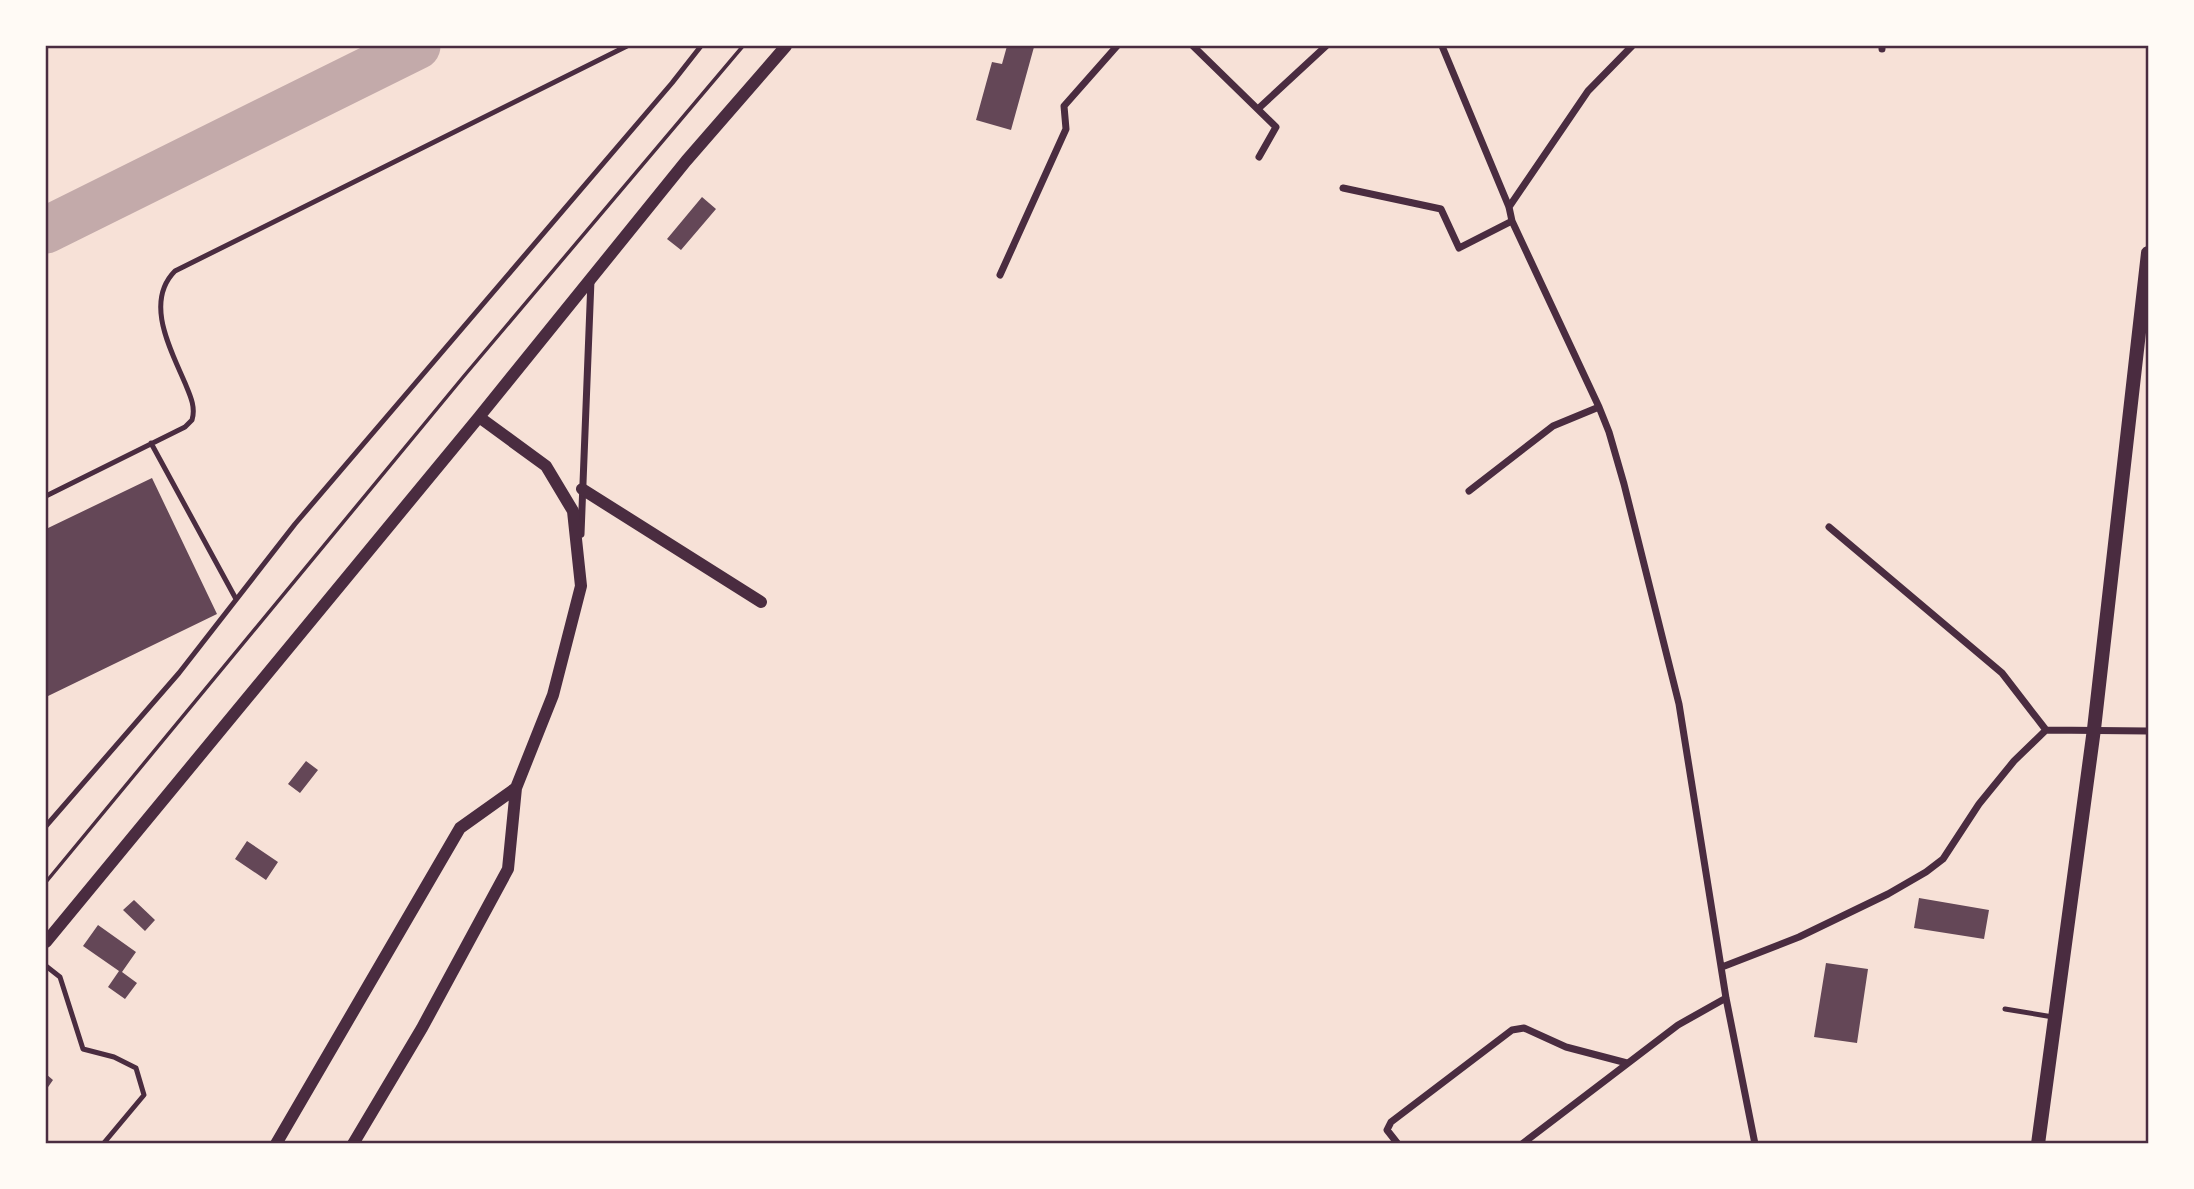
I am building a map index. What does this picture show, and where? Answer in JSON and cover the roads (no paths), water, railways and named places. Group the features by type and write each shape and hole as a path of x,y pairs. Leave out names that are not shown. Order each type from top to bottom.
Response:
{"main road":[{"path":"2039,1143 2094,729 2148,253"}],"street":[{"path":"46,942 479,418 686,161 786,46"},
{"path":"1000,275 1066,129 1064,106 1116,46"},
{"path":"1194,46 1276,127 1259,157"},
{"path":"1259,108 1326,46"},
{"path":"1443,46 1509,207 1512,221 1599,407 1624,484 1679,704 1726,998 1755,1143"},
{"path":"1509,207 1588,91 1632,46"},
{"path":"1343,188 1441,209 1459,248 1512,221"},
{"path":"579,566 592,278"},
{"path":"1469,491 1553,426 1599,407"},
{"path":"353,1143 422,1028 508,869 516,788 552,695 581,586 573,511 546,466 479,418"},
{"path":"582,489 761,602"},
{"path":"1829,527 2002,673 2046,730"},
{"path":"1722,967 1799,937 1888,894 1926,872 1943,859 1979,804 2014,761 2046,730 2148,731"},
{"path":"276,1143 460,828 516,788"},
{"path":"1522,1143 1678,1024 1726,998"},
{"path":"1398,1143 1387,1130 1391,1122 1512,1030 1524,1028 1566,1047 1627,1063"}],"lane":[{"path":"46,496 192,420 194,414 190,395 162,323 162,289 175,271 627,46"},
{"path":"46,826 179,673 295,524 663,94 701,46"},
{"path":"152,443 236,599"},
{"path":"46,967 60,977 83,1049 114,1057 136,1068 144,1095 103,1143"},
{"path":"2005,1009 2054,1017"}]}
